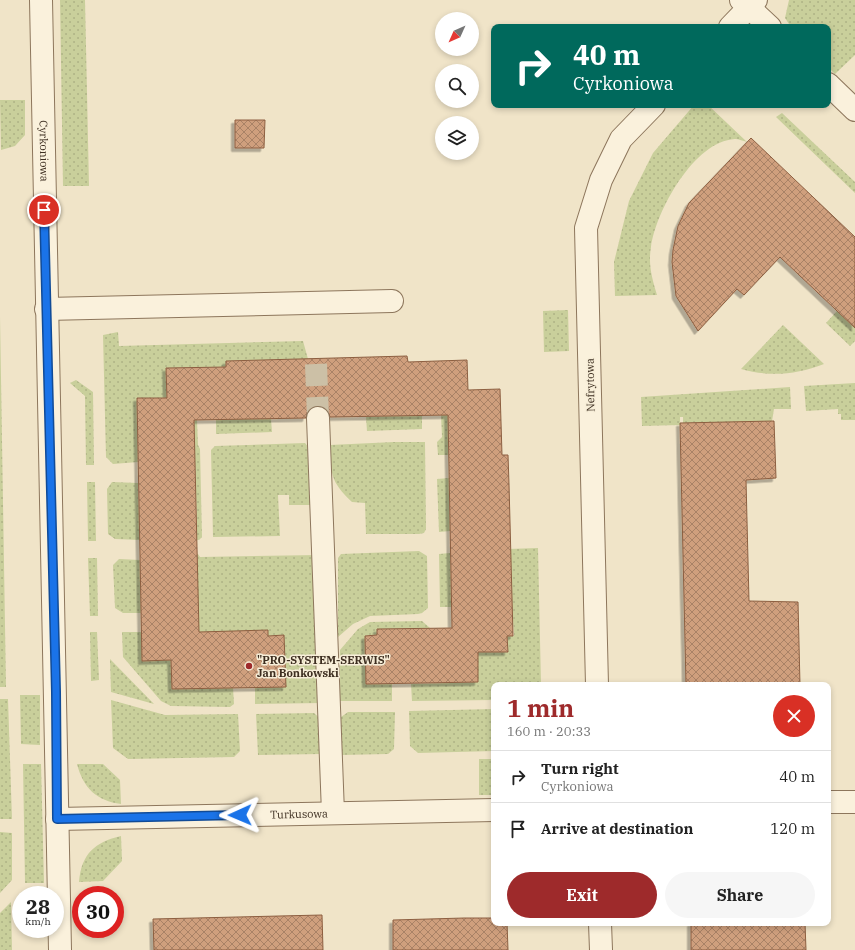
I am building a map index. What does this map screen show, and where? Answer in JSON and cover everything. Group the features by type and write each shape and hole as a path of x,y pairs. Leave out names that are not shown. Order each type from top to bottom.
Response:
{"street":[{"name":"Cyrkoniowa","path":"41,0 60,950"},
{"path":"732,24 749,2 767,24"},
{"path":"831,87 855,110"},
{"name":"Nefrytowa","path":"597,682 586,228 601,180 621,139 651,108"},
{"path":"46,310 392,301"},
{"path":"318,418 333,813"},
{"path":"831,802 855,802"},
{"name":"Turkusowa","path":"57,819 491,810"},
{"path":"600,926 600,950"}],"green space":[{"path":"60,0 85,0 89,186 63,186"},
{"path":"789,0 855,0 855,55 835,74 831,70 831,24 789,24 785,18"},
{"path":"0,100 25,100 25,135 15,146 1,150"},
{"path":"691,108 711,108 747,142 735,139 720,143 705,152 680,180 669,198 660,215 654,232 650,253 651,271 657,295 615,296 614,262 629,201 653,153"},
{"path":"782,113 855,182 855,193 776,117"},
{"path":"568,310 569,351 544,352 543,311"},
{"path":"837,311 841,315 855,314 855,341 850,346 826,323"},
{"path":"0,316 6,687 0,687"},
{"path":"783,325 824,364 803,371 782,374 751,372 741,369"},
{"path":"118,332 119,346 303,341 308,359 286,359 286,366 258,366 257,360 226,361 226,367 166,368 167,398 137,398 138,462 113,464 106,457 103,335"},
{"path":"76,380 93,392 94,465 86,465 85,396 70,383"},
{"path":"855,383 855,420 841,420 841,414 838,414 838,409 806,411 804,386"},
{"path":"790,387 791,409 774,409 772,421 683,423 683,417 680,417 680,425 642,426 641,397"},
{"path":"467,414 467,443 448,443 448,455 438,455 437,442 442,437 441,415"},
{"path":"422,415 422,429 367,431 366,417"},
{"path":"216,419 271,419 272,432 216,434"},
{"path":"197,420 198,445 200,449 202,537 199,540 191,539 190,526 197,525 195,464 170,421"},
{"path":"425,442 426,529 424,533 419,534 366,534 365,503 352,502 339,488 333,476 330,445"},
{"path":"305,443 311,450 313,505 289,505 289,495 278,495 280,536 213,537 211,450 215,446"},
{"path":"449,478 450,531 439,532 437,479"},
{"path":"87,482 95,482 96,541 88,541"},
{"path":"112,482 138,483 140,540 115,539 108,534 107,489"},
{"path":"538,548 541,682 491,682 491,700 412,701 411,684 478,682 478,652 508,652 507,636 514,636 513,620 507,620 512,591 511,561 505,561 505,549"},
{"path":"419,551 427,556 428,608 422,613 418,614 370,616 353,624 338,637 338,558 341,554"},
{"path":"450,553 452,607 440,607 439,554"},
{"path":"198,554 200,557 319,555 322,703 255,704 255,687 284,635 268,636 268,630 237,631 193,659 198,600 197,569 191,555"},
{"path":"88,558 97,558 98,616 90,616"},
{"path":"119,559 140,560 141,613 123,613 115,608 113,565"},
{"path":"422,621 430,628 452,628 377,629 377,635 365,636 366,684 392,684 392,701 339,701 340,650 358,629 370,622"},
{"path":"90,632 97,632 99,680 91,681"},
{"path":"122,632 142,632 171,660 173,689 233,688 234,704 230,707 171,706 161,701 123,657"},
{"path":"110,659 154,704 111,692"},
{"path":"20,695 40,695 40,745 21,744"},
{"path":"0,699 8,699 12,819 0,819"},
{"path":"111,700 165,715 238,714 240,751 234,757 128,759 113,748"},
{"path":"491,709 491,751 418,753 410,746 409,711"},
{"path":"348,712 395,712 394,749 388,754 341,755 341,717"},
{"path":"314,713 322,720 321,754 258,755 256,714"},
{"path":"479,759 491,759 491,795 479,795"},
{"path":"23,764 41,764 44,883 25,883"},
{"path":"77,764 103,764 120,780 121,804 105,800 92,792 83,780"},
{"path":"0,832 12,833 12,880 0,893"},
{"path":"121,836 122,861 103,881 79,882 83,864 91,851 104,842"},
{"path":"11,902 12,950 0,950 0,913"}],"building":[{"path":"235,120 265,120 264,148 235,148"},
{"path":"751,138 855,237 855,328 780,257 744,295 737,289 698,331 676,296 672,262 678,226 689,203"},
{"path":"407,356 408,362 467,360 468,390 500,389 502,455 508,455 509,484 513,636 507,636 508,652 478,652 478,682 366,684 365,636 377,635 377,629 452,628 448,415 330,417 328,411 324,407 317,406 311,408 307,412 306,418 194,420 199,632 268,630 268,636 284,635 286,687 172,689 171,660 142,661 137,398 167,398 166,368 226,367 226,361"},
{"path":"774,421 776,478 746,480 749,601 798,602 800,682 686,682 680,423"},
{"path":"322,915 323,950 154,950 153,919"},
{"path":"491,918 491,926 507,926 508,950 393,950 393,920"},
{"path":"691,926 805,926 806,950 691,950"}],"tunnel":[{"path":"316,364 318,418"}],"place":[{"name":"\"PRO-SYSTEM-SERWIS\" Jan Bonkowski","path":"249,666"}],"route":[{"path":"44,210 56,692 57,819 240,815"}]}
